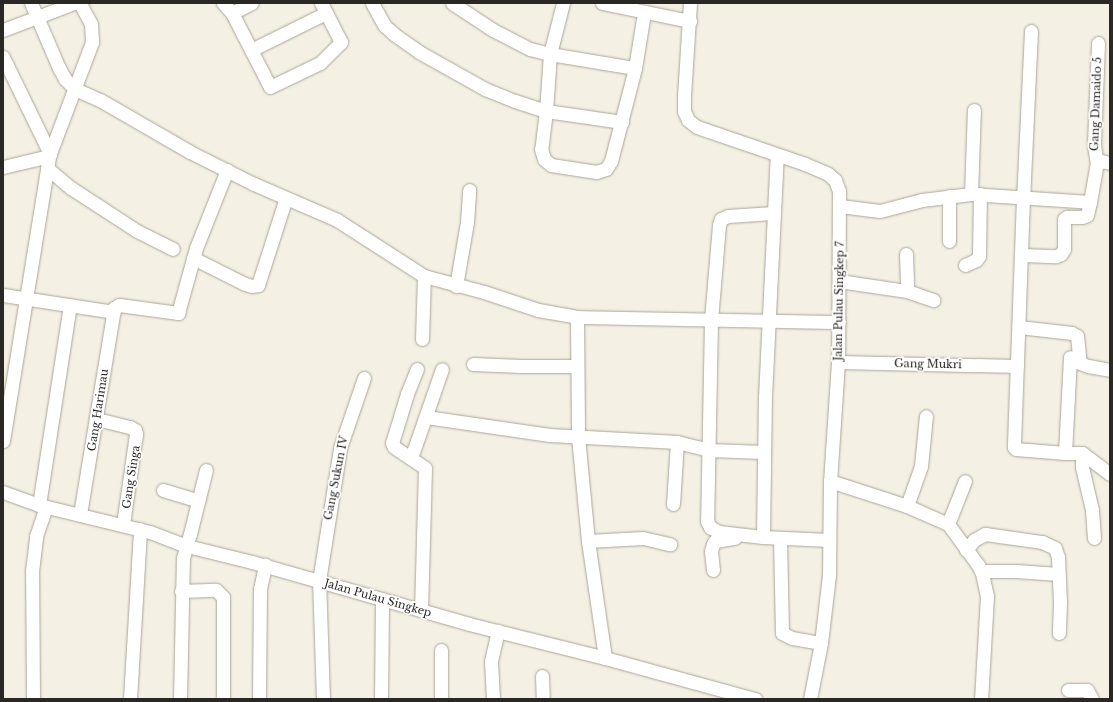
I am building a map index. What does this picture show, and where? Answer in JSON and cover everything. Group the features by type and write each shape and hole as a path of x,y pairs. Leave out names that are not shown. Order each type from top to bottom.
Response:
{"street":[{"path":"31,3 59,68 65,79 75,89 100,100 190,152 286,198 337,220 424,276 456,286 484,292 554,314 577,317 768,322 839,322"},
{"path":"3,30 74,3"},
{"path":"3,440 49,159 92,42 91,24 80,3"},
{"path":"223,3 232,13 251,50 270,87 320,63 342,42 324,8 251,50"},
{"path":"232,13 252,3"},
{"path":"372,3 385,26 395,35 419,52 485,89 514,101 546,111 622,122"},
{"path":"452,3 499,33 530,49 550,54 635,68"},
{"path":"563,3 550,54 546,111 541,149 544,159 551,165 596,172 606,169 612,161 635,68 644,13"},
{"path":"602,3 644,13 690,21"},
{"name":"Jalan Pulau Singkep 7","path":"690,3 684,96 684,111 688,120 697,127 828,174 835,180 839,191 838,362 830,481 829,575 821,643 810,699"},
{"path":"1031,31 1014,447 1018,450 1082,453 1110,474"},
{"name":"Gang Damaido 5","path":"1090,202 1096,157 1098,43"},
{"path":"3,57 49,159 71,188 137,231 173,249"},
{"path":"965,265 976,260 979,256 975,194 974,110"},
{"path":"757,536 764,452 768,322 777,155"},
{"path":"3,168 49,159"},
{"path":"3,295 70,305 178,313 193,258 227,170"},
{"path":"456,286 467,222 469,190"},
{"path":"840,206 880,211 922,200 975,194 1090,202 1085,216 1067,217 1064,219 1064,249 1062,254 1056,256 1022,255"},
{"path":"949,196 950,241"},
{"path":"193,258 245,284 252,286 258,285 286,198"},
{"path":"773,213 728,216 721,219 719,225 711,320 706,515 708,524 713,530 719,532 780,538 829,540"},
{"path":"906,254 907,291"},
{"path":"422,339 424,276"},
{"path":"839,281 907,291 933,300"},
{"path":"33,699 32,571 70,305"},
{"name":"Gang Harimau","path":"80,514 115,309"},
{"path":"577,317 578,437 588,541 604,658"},
{"path":"1019,327 1072,333 1077,336 1080,363 1110,370"},
{"path":"1065,453 1070,357"},
{"name":"Gang Mukri","path":"838,362 1017,366"},
{"path":"473,364 577,366"},
{"path":"417,369 392,440 394,447 424,466 426,470 421,610"},
{"path":"411,458 442,369"},
{"name":"Gang Sukun IV","path":"323,699 319,581 340,448 364,378"},
{"path":"907,506 921,466 926,416"},
{"path":"426,417 550,435 677,442 708,450 764,452"},
{"name":"Gang Singa","path":"97,419 130,427 135,430 136,440 124,524"},
{"path":"673,504 677,442"},
{"path":"1082,453 1082,467 1092,510 1094,538"},
{"path":"180,699 181,591 183,558 206,470"},
{"path":"830,481 907,506 948,524 982,571 987,596 981,699"},
{"path":"948,524 965,481"},
{"path":"163,490 198,501"},
{"name":"Jalan Pulau Singkep","path":"3,492 42,506 124,524 187,546 265,565 421,610 755,699"},
{"path":"130,699 140,529"},
{"path":"966,550 974,540 985,534 1042,542 1054,548 1057,551 1060,602 1059,633"},
{"path":"713,570 711,551 715,541 757,536"},
{"path":"588,541 643,538 670,544"},
{"path":"780,538 782,633 792,638 821,643"},
{"path":"259,699 260,589 265,565"},
{"path":"982,571 1016,571 1058,574"},
{"path":"181,591 216,590 223,597 223,699"},
{"path":"381,699 382,599"},
{"path":"493,699 491,661 498,631"},
{"path":"441,650 441,699"},
{"path":"542,676 543,699"},
{"path":"1068,690 1088,690 1092,699"}]}
